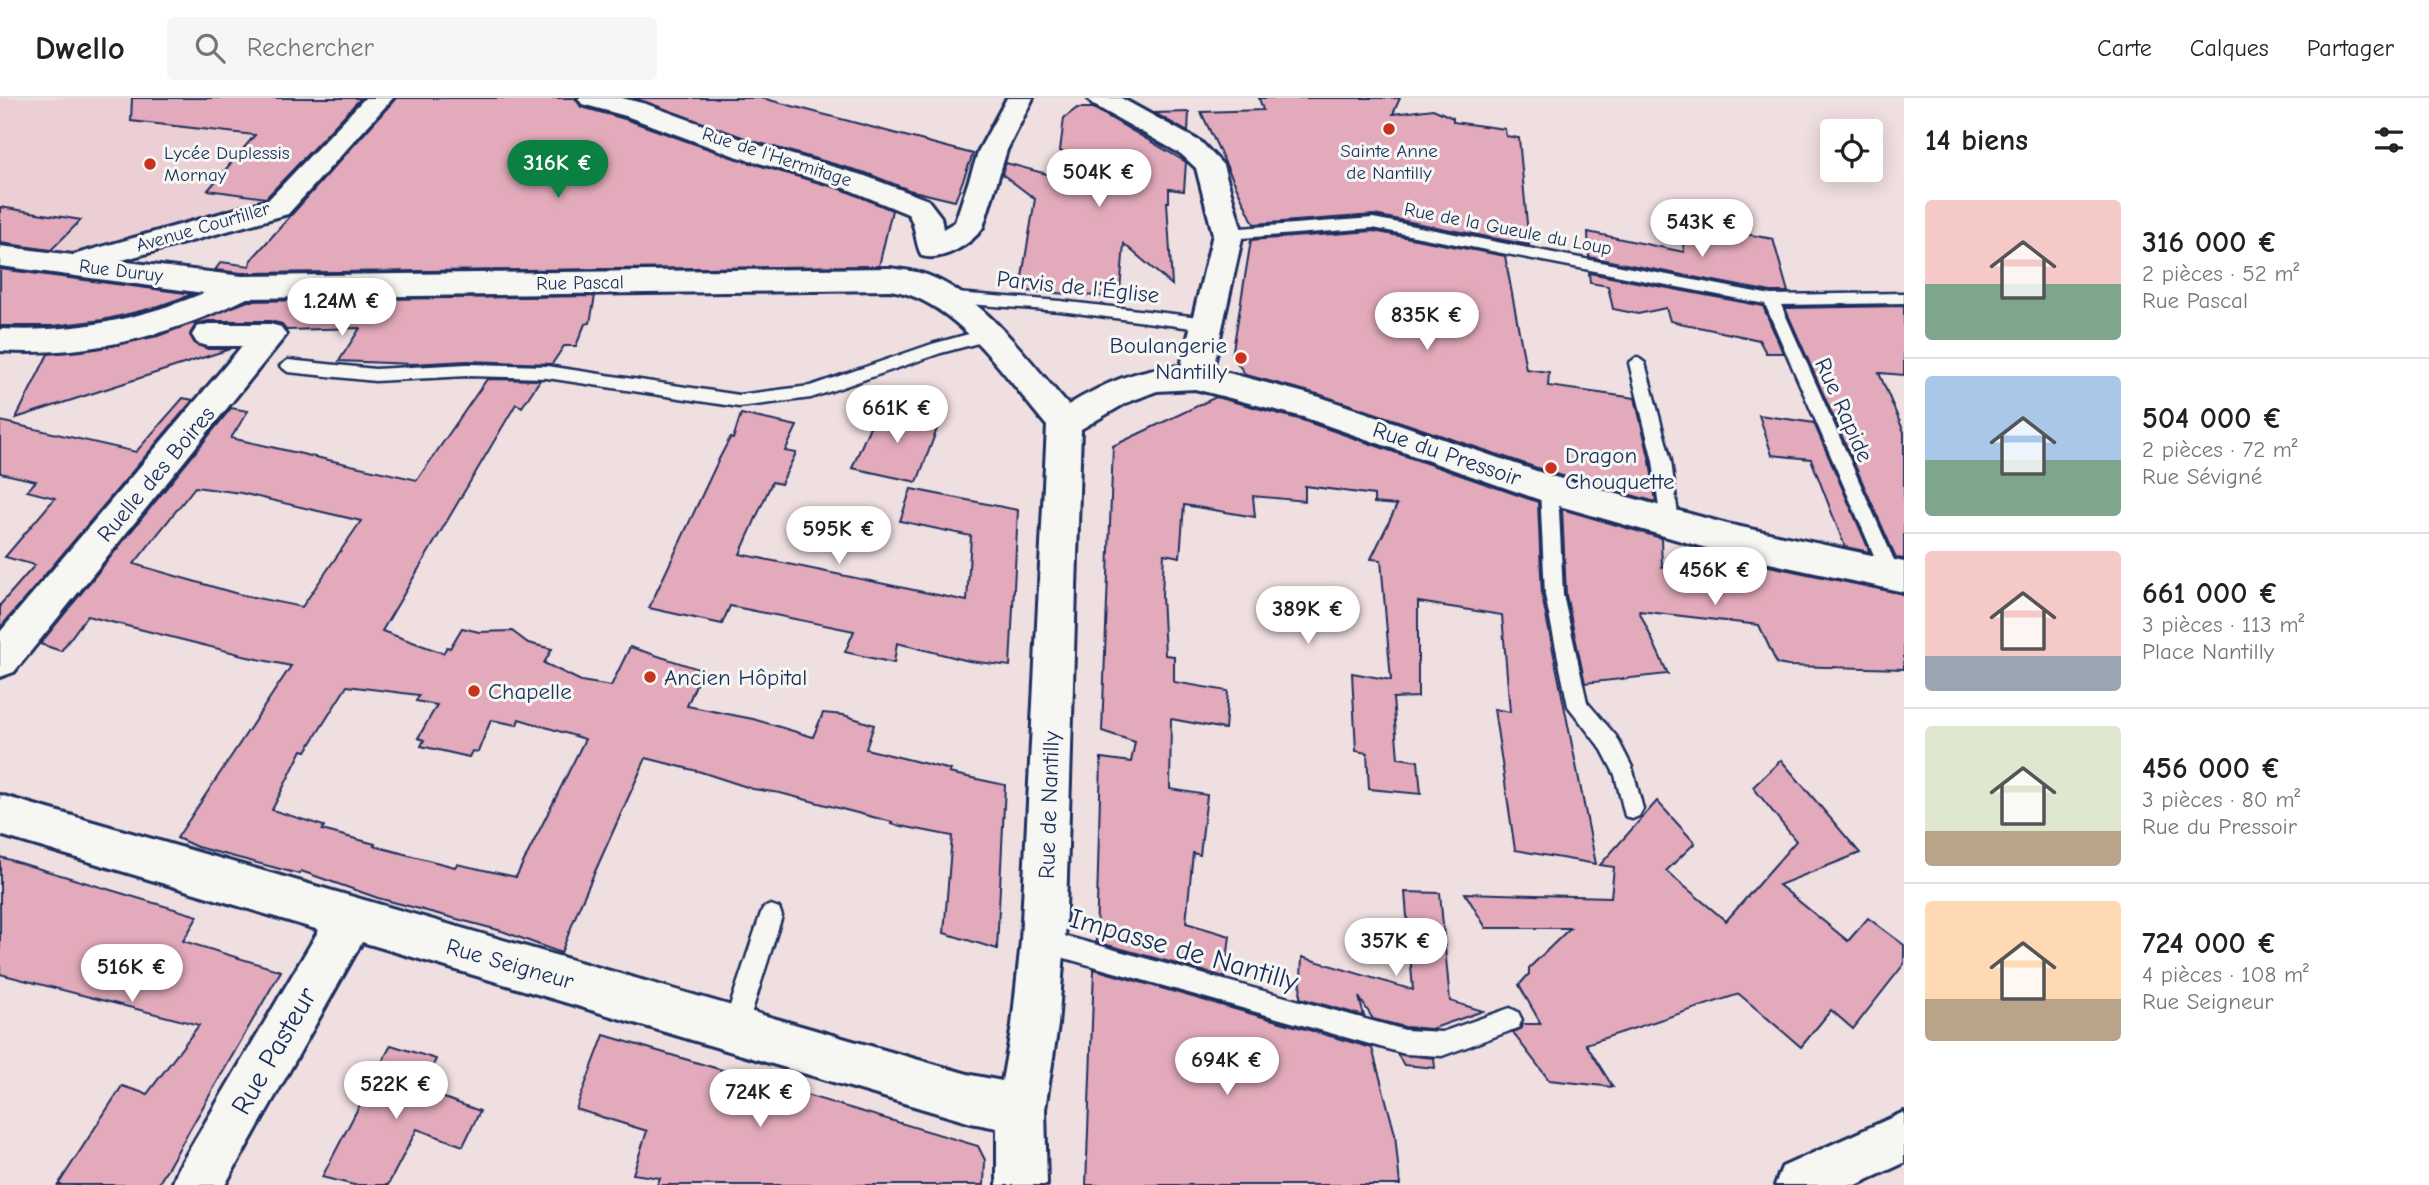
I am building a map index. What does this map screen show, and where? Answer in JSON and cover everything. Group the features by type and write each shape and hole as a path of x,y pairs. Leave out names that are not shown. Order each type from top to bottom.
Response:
{"street":[{"name":"Avenue Courtiller","path":"66,265 278,207 380,98"},
{"name":"Rue de l'Hermitage","path":"591,98 636,110 745,150 855,182 918,207 926,217 933,248"},
{"path":"1020,98 993,150 968,227 933,248 920,270 930,290 971,316 1064,423"},
{"path":"1101,98 1191,148 1209,165 1228,234 1195,377"},
{"name":"Rue Duruy","path":"0,256 242,287"},
{"name":"Rue Pascal","path":"242,287 890,279 930,290"},
{"path":"0,340 69,340 122,330 208,305 242,287"},
{"name":"Ruelle des Boires","path":"0,660 270,335 208,335"},
{"name":"Rue du Pressoir","path":"1064,423 1114,394 1154,379 1195,377 1308,406 1549,489 1727,539 1898,577"},
{"name":"Rue de Nantilly","path":"1022,1185 1021,1109 1035,1025 1043,941 1064,423"},
{"name":"Rue Seigneur","path":"0,815 971,1099 1021,1109"},
{"name":"Rue Pasteur","path":"197,1185 351,918"},
{"path":"1800,1185 1904,1137"}],"lane":[{"name":"Rue de la Gueule du Loup","path":"1228,234 1373,223 1771,300 1904,298"},
{"name":"Parvis de l'Église","path":"930,290 1208,324"},
{"name":"Rue Rapide","path":"1771,300 1898,577"},
{"path":"288,366 375,375 467,370 547,372 739,401 811,392 938,348 987,335"},
{"path":"1637,363 1662,461 1670,523"},
{"path":"1549,489 1554,596 1578,706 1609,743 1625,774 1632,809"},
{"path":"734,1030 771,916"},
{"name":"Impasse de Nantilly","path":"1043,941 1405,1042 1442,1044 1510,1020"}],"shaded area":[{"name":"Lycée Duplessis Mornay","path":"0,98 361,98 279,186 251,203 69,254 0,242"}],"building":[{"path":"132,98 361,98 266,198 208,190 255,135 131,121"},
{"path":"396,98 575,98 581,107 625,119 734,158 844,190 892,210 879,266 242,273 215,270 221,262 250,266 251,260"},
{"path":"633,98 762,98 973,154 955,201 909,190 866,173 756,142"},
{"path":"1259,98 1400,98 1393,114 1433,109 1453,118 1453,122 1505,129 1506,136 1519,138 1529,245 1374,215 1254,224 1201,112 1263,110"},
{"path":"1077,108 1093,108 1186,162 1184,191 1169,189 1167,202 1172,285 1124,244 1120,291 1112,291 1111,297 1027,291 1028,284 1021,283 1035,199 1002,174 1006,163 1091,186 1097,170 1060,151 1064,118"},
{"path":"1189,112 1188,132 1155,113"},
{"path":"0,207 81,220 51,250 0,243"},
{"path":"1722,230 1773,239 1788,292 1771,292 1589,257 1588,232 1684,252 1682,234 1725,238"},
{"path":"1373,231 1505,256 1526,369 1549,372 1548,386 1635,398 1650,461 1656,502 1552,473 1321,395 1246,375 1232,356 1251,240"},
{"path":"0,269 193,294 153,308 103,320 53,326 0,326"},
{"path":"1589,273 1763,306 1783,353 1766,353 1759,340 1670,321 1666,308 1638,314 1613,309 1608,286 1590,283"},
{"path":"595,296 590,323 585,324 576,346 564,346 552,364 339,361 360,328 286,330 282,324 270,321 208,321 196,324 190,334 195,344 208,349 230,349 16,418 48,354 96,349 158,336 248,301"},
{"path":"1904,306 1904,375 1879,373 1904,432 1904,559 1896,558 1785,308"},
{"path":"487,379 540,380 522,407 516,404 382,631 443,653 447,647 450,648 462,628 479,632 512,631 528,643 552,649 544,663 581,681 611,686 630,647 702,670 687,706 753,719 813,737 823,713 844,715 874,725 866,749 951,770 949,773 1005,785 997,949 944,933 952,836 891,824 892,822 780,793 753,789 646,758 561,953 502,931 378,898 301,871 299,874 197,847 177,838 291,666 87,616 61,651 40,644 231,408 248,411 231,438 417,480","holes":["195,487 241,493 361,521 302,607 238,594 134,564","347,686 419,695 416,701 437,705 418,738 424,740 421,746 469,757 472,751 478,752 491,720 517,725 519,719 585,739 516,877 457,864 455,867 374,846 375,844 322,830 324,826 272,810 302,750 306,751"]},
{"path":"1216,397 1302,420 1538,502 1542,596 1596,864 1515,850 1494,709 1510,712 1502,615 1418,602 1418,697 1393,698 1398,758 1418,761 1421,794 1369,789 1367,753 1356,751 1352,673 1391,680 1381,560 1371,559 1397,505 1374,503 1374,495 1305,486 1305,501 1253,496 1255,517 1184,505 1180,557 1164,554 1162,595 1165,655 1174,656 1174,682 1228,691 1225,729 1171,719 1170,789 1207,795 1200,855 1193,853 1186,923 1230,936 1225,977 1096,942 1101,758 1131,762 1135,742 1102,731 1113,446"},
{"path":"183,398 193,400 0,628 0,605 35,565 5,557 55,498 27,491 36,481 0,473 0,421 136,452"},
{"path":"878,408 940,421 917,482 852,468"},
{"path":"741,414 797,426 785,451 796,453 781,484 772,482 740,554 967,601 971,536 900,521 911,489 1018,510 1010,666 969,661 897,643 894,663 845,652 854,631 730,606 722,624 649,608 719,459 730,438 733,439"},
{"path":"1759,415 1814,423 1870,552 1845,547 1811,459 1772,455"},
{"path":"1562,509 1661,538 1662,567 1745,578 1740,560 1904,594 1904,669 1777,664 1759,625 1639,611 1668,674 1585,683 1566,595"},
{"path":"1781,760 1860,853 1779,885 1848,941 1868,918 1904,945 1904,964 1853,1029 1831,1010 1801,1047 1739,994 1586,1044 1613,1087 1549,1080 1513,1033 1523,1024 1541,1024 1519,985 1529,974 1529,968 1570,928 1486,928 1465,893 1611,897 1614,867 1600,865 1657,801 1695,843 1666,871 1726,921 1796,841 1753,787"},
{"path":"0,857 198,916 183,941 281,971 158,1185 58,1185 122,1086 147,1094 199,1025 0,974"},
{"path":"1405,892 1440,893 1450,1001 1483,1011 1431,1029 1405,1027 1373,1019 1359,997 1364,1016 1300,998 1302,957 1413,990"},
{"path":"1094,969 1372,1048 1395,1134 1400,1185 1086,1185"},
{"path":"604,1035 978,1146 985,1160 984,1185 657,1185 660,1178 633,1174 647,1131 576,1109"},
{"path":"391,1045 436,1059 422,1090 480,1111 463,1146 417,1129 388,1185 354,1185 322,1177"},
{"path":"1397,1054 1434,1058 1435,1068 1404,1065"}],"place":[{"name":"Sainte Anne de Nantilly","path":"1389,129"},
{"name":"Lycée Duplessis Mornay","path":"150,164"},
{"name":"Boulangerie Nantilly","path":"1241,358"},
{"name":"Dragon Chouquette","path":"1551,468"},
{"name":"Ancien Hôpital","path":"650,677"},
{"name":"Chapelle","path":"474,691"}]}
